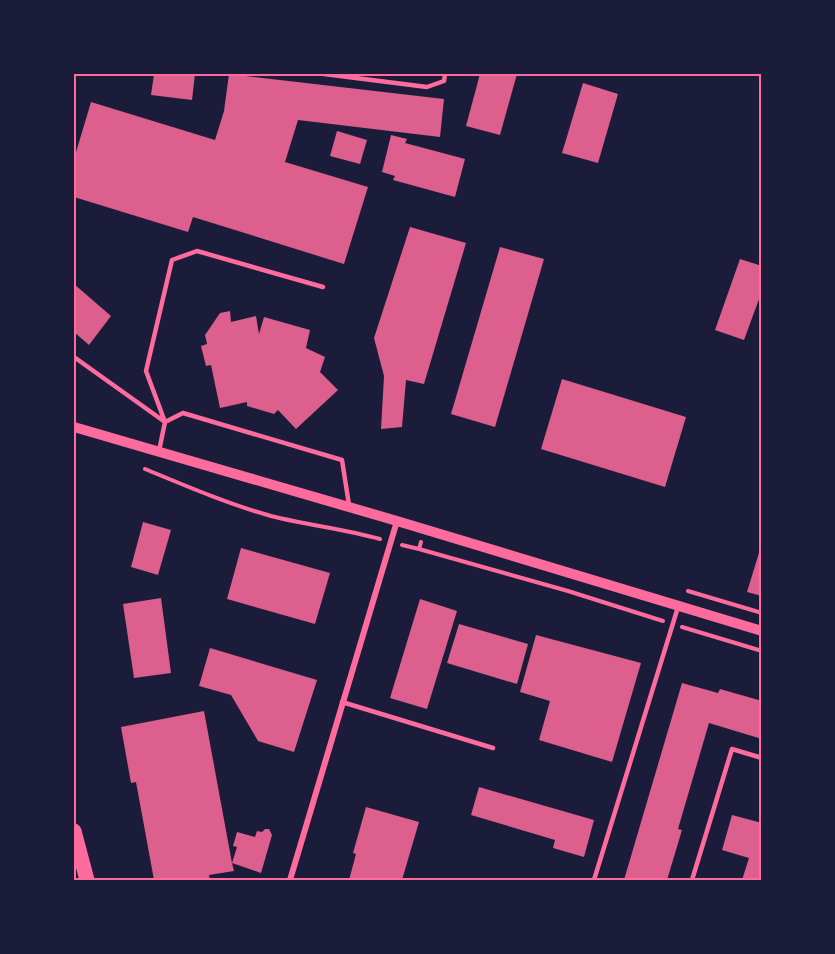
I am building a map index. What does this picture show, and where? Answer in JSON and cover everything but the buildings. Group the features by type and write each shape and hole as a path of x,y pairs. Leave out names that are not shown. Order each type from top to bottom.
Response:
{"main road":[{"path":"74,831 87,880"}],"street":[{"path":"74,427 762,631"},
{"path":"290,880 397,521"}],"lane":[{"path":"324,74 427,87 444,81 445,74"},
{"path":"159,451 165,422 146,371 172,260 197,251 324,287"},
{"path":"74,357 165,422"},
{"path":"165,422 183,413 342,460 350,508"},
{"path":"594,880 678,607"},
{"path":"342,702 493,748"},
{"path":"692,880 732,749 762,758"}],"path":[{"path":"145,469 226,502 273,516 348,530 419,549"}]}
